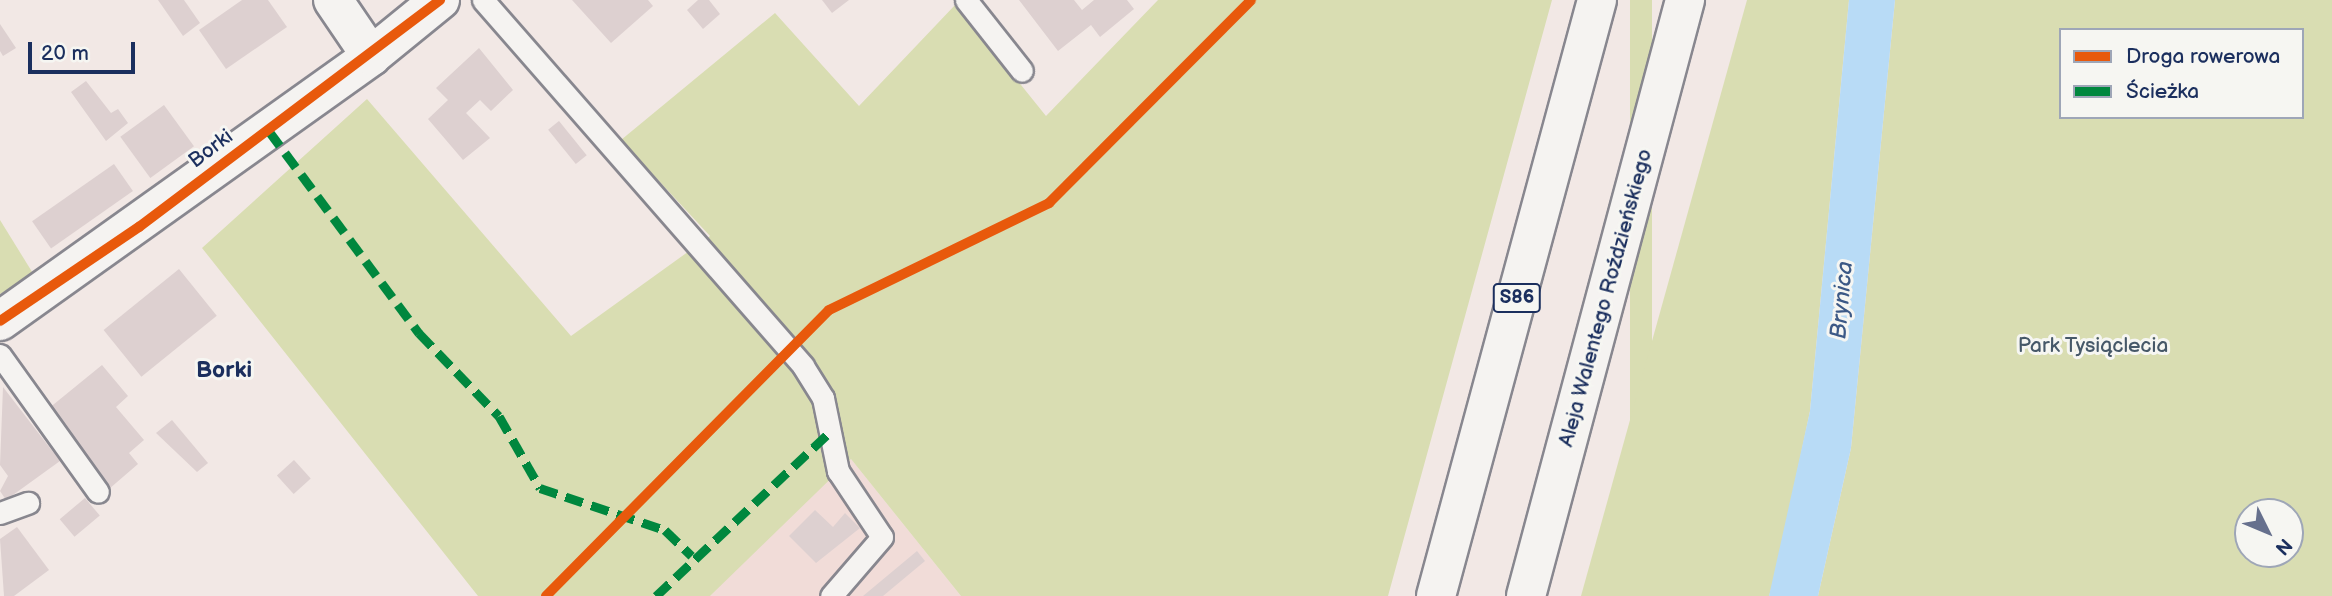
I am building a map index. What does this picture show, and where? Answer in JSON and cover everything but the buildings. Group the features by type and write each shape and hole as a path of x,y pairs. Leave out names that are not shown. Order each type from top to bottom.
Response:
{"main road":[{"path":"333,0 371,55"},
{"name":"Borki","path":"0,321 371,55 440,0"},
{"name":"S86","path":"1436,596 1597,0"},
{"name":"Aleja Walentego Roździeńskiego","path":"1526,596 1685,0"}],"lane":[{"path":"483,0 803,366 822,398 838,471 882,537 831,596"},
{"path":"966,0 1022,71"},
{"path":"0,355 98,492"},
{"path":"0,513 28,503"}],"shaded area":[{"path":"851,459 961,596 710,596 744,560"}],"green space":[{"path":"1158,0 1552,0 1388,596 961,596 851,459 710,596 478,596 202,248 367,99 571,336 710,236 621,140 775,13 859,106 956,4 1046,116"},
{"path":"1630,0 1652,0 1652,593 1630,593"},
{"path":"1747,0 1849,0 1810,411 1776,573 1769,596 1581,596"},
{"name":"Park Tysiąclecia","path":"1895,0 2332,0 2332,596 1818,596 1851,448"},
{"path":"0,220 34,275 0,294"}],"water":[{"name":"Brynica","path":"1849,0 1895,0 1851,448 1818,596 1769,596 1810,411"}],"marked path":[{"path":"269,131 419,333 499,416 540,488 665,530 692,556"},
{"path":"656,596 830,432"}],"cycle path":[{"path":"0,321 139,227 440,0"},
{"path":"546,596 829,310 1049,203 1251,0"}],"district":[{"name":"Borki","path":"224,370"}]}
